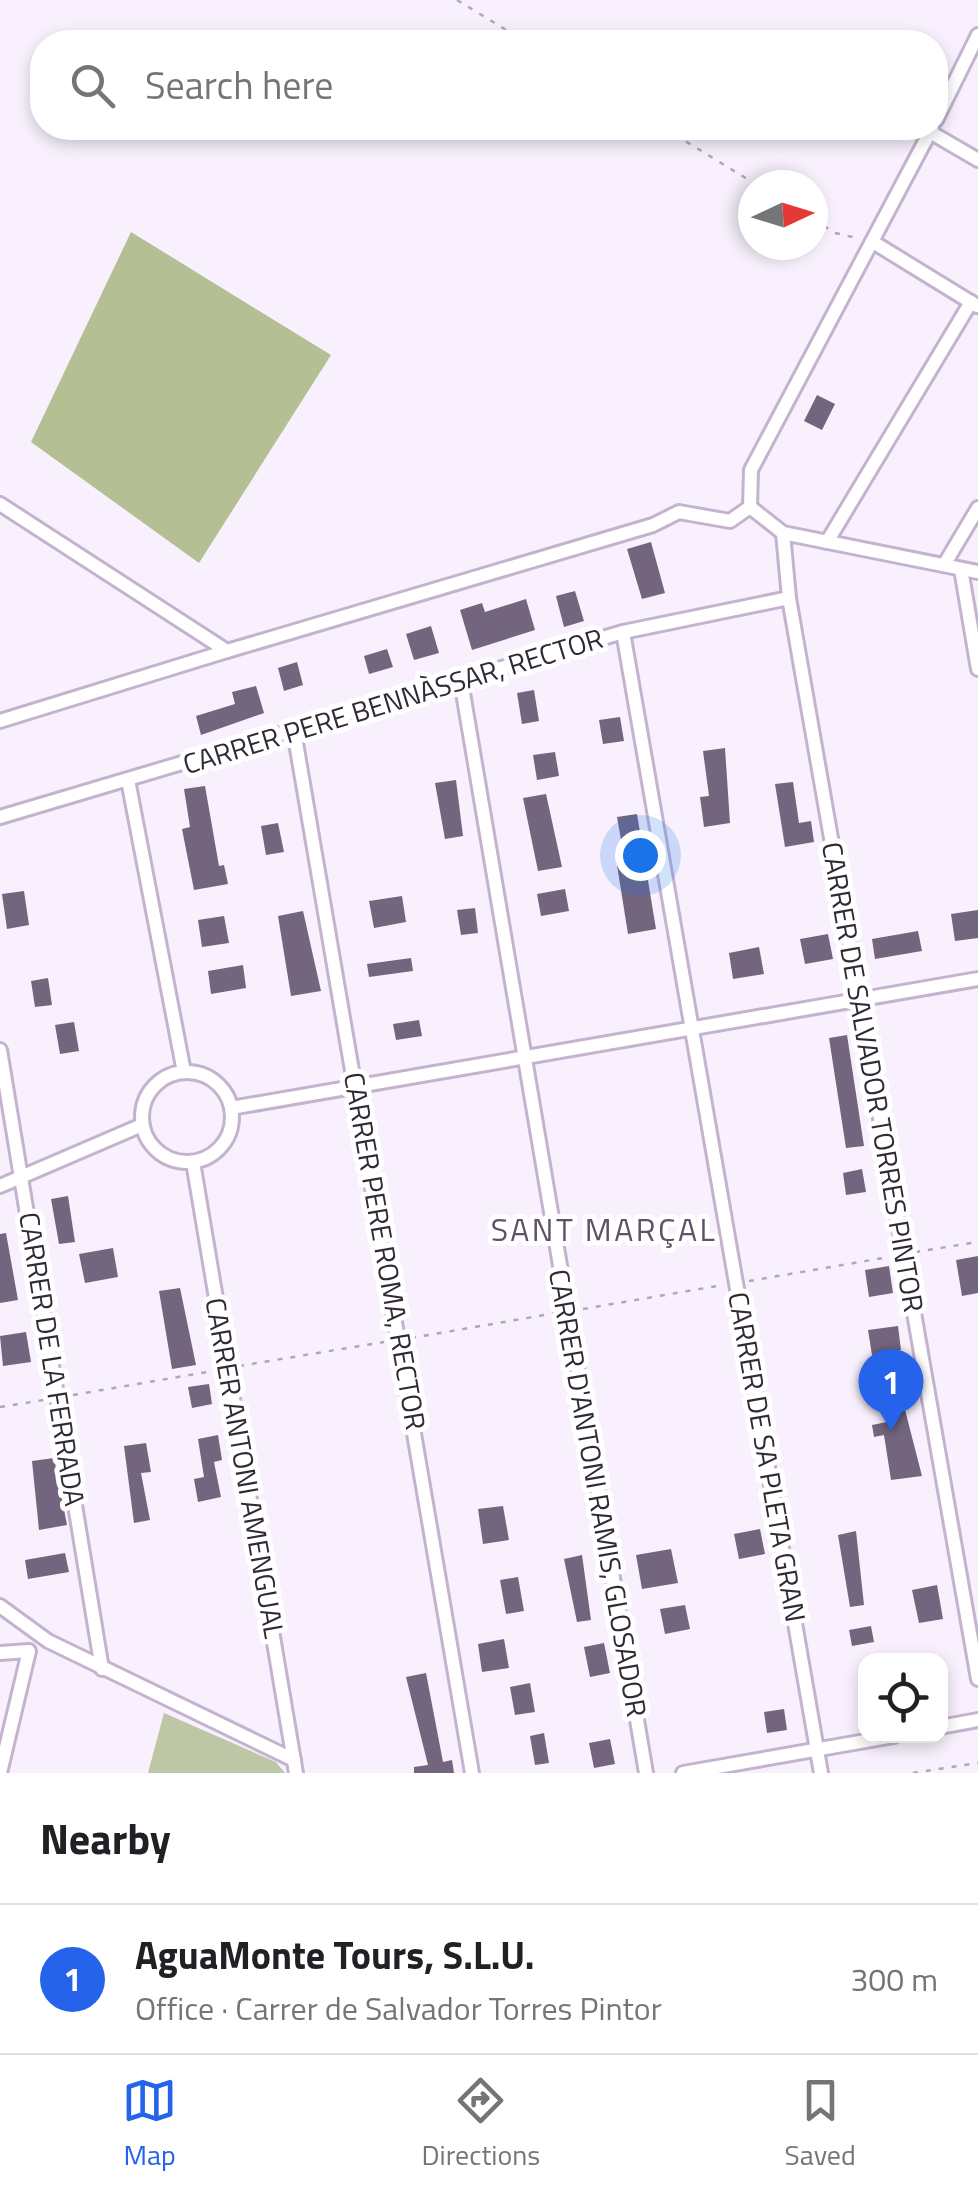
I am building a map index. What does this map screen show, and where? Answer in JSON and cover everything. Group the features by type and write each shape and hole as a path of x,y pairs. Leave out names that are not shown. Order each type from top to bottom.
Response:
{"street":[{"path":"948,94 978,35"},
{"path":"948,138 978,160"},
{"path":"750,507 751,470 925,140"},
{"path":"827,542 975,304 872,242"},
{"path":"0,504 226,651"},
{"path":"750,507 783,534 978,572"},
{"path":"0,720 653,525 679,512 730,521 750,507"},
{"path":"944,565 978,508"},
{"name":"CARRER DE SALVADOR TORRES PINTOR","path":"783,534 789,598 978,1679"},
{"path":"961,569 978,669"},
{"name":"CARRER PERE BENNÀSSAR, RECTOR","path":"0,817 624,632 789,598"},
{"name":"CARRER DE SA PLETA GRAN","path":"624,632 822,1773"},
{"name":"CARRER D'ANTONI RAMIS, GLOSADOR","path":"461,681 646,1773"},
{"name":"CARRER PERE ROMA, RECTOR","path":"294,730 472,1773"},
{"path":"128,780 184,1072"},
{"path":"231,1108 978,979"},
{"name":"CARRER DE LA FERRADA","path":"0,1050 102,1669"},
{"path":"184,1072 208,1077 227,1095 231,1108 228,1137 207,1158 193,1162 179,1162 155,1149 142,1125 147,1096 169,1075 184,1072"},
{"path":"0,1186 142,1125"},
{"name":"CARRER ANTONI AMENGUAL","path":"193,1162 295,1767"},
{"path":"0,1606 48,1640 295,1767"},
{"path":"0,1653 29,1651 0,1773"},
{"path":"948,1726 978,1720"},
{"path":"684,1773 858,1743"}],"path":[{"path":"457,0 506,30"},
{"path":"684,140 738,173"},
{"path":"828,229 872,242"},
{"path":"915,1252 978,1242"},
{"path":"743,1282 896,1256"},
{"path":"576,1310 729,1284"},
{"path":"406,1338 558,1313"},
{"path":"238,1367 391,1341"},
{"path":"70,1395 220,1370"},
{"path":"0,1407 55,1398"},
{"path":"913,1773 978,1763"}],"green space":[{"path":"131,232 331,355 199,563 31,442"},
{"path":"164,1713 276,1762 285,1773 148,1773"}],"building":[{"path":"817,395 835,404 822,430 804,421"},
{"path":"651,542 665,593 642,599 627,549"},
{"path":"575,591 584,621 564,627 556,596"},
{"path":"526,599 535,630 472,650 460,610 482,603 485,612"},
{"path":"431,626 439,653 414,660 406,634"},
{"path":"387,649 393,667 369,674 364,656"},
{"path":"297,662 303,685 284,691 278,668"},
{"path":"256,686 264,713 201,735 196,716 235,704 232,692"},
{"path":"534,690 539,721 522,724 517,693"},
{"path":"620,717 624,741 603,744 599,720"},
{"path":"725,748 730,823 704,827 700,797 709,796 703,751"},
{"path":"555,752 559,776 537,780 533,755"},
{"path":"456,780 463,836 445,839 435,783"},
{"path":"793,782 799,823 811,821 814,842 785,847 775,784"},
{"path":"205,786 219,866 224,865 228,884 194,890 182,829 190,827 184,789"},
{"path":"546,794 562,867 538,871 523,798"},
{"path":"637,814 656,929 628,934 616,859 624,857 617,817"},
{"path":"278,823 284,852 266,855 261,826"},
{"path":"565,889 569,911 541,916 537,894"},
{"path":"24,891 29,925 7,929 2,894"},
{"path":"402,896 406,922 374,928 369,901"},
{"path":"475,908 478,933 461,935 457,910"},
{"path":"978,910 978,938 955,941 951,914"},
{"path":"303,911 321,991 291,996 278,916"},
{"path":"224,916 229,943 202,947 198,920"},
{"path":"918,931 922,951 875,959 872,939"},
{"path":"828,934 833,959 805,964 800,939"},
{"path":"759,947 764,974 733,979 729,953"},
{"path":"411,958 413,971 369,977 367,964"},
{"path":"243,965 246,988 211,994 208,971"},
{"path":"48,978 52,1005 35,1007 31,981"},
{"path":"419,1020 422,1036 396,1040 393,1024"},
{"path":"74,1022 79,1051 60,1054 55,1025"},
{"path":"847,1035 864,1146 846,1148 829,1038"},
{"path":"862,1169 866,1192 846,1195 843,1173"},
{"path":"68,1196 75,1242 59,1244 51,1199"},
{"path":"6,1233 18,1300 0,1303 0,1234"},
{"path":"113,1248 118,1277 85,1283 79,1254"},
{"path":"978,1256 978,1293 962,1296 956,1260"},
{"path":"889,1266 893,1293 869,1297 865,1270"},
{"path":"180,1288 196,1365 172,1369 159,1291"},
{"path":"898,1326 901,1350 872,1355 868,1330"},
{"path":"26,1332 31,1362 3,1366 0,1336"},
{"path":"209,1384 212,1404 192,1408 188,1387"},
{"path":"903,1402 922,1476 891,1480 884,1435 874,1437 872,1425 892,1421 889,1404"},
{"path":"218,1435 222,1460 214,1462 221,1497 198,1502 194,1479 204,1477 198,1439"},
{"path":"146,1443 151,1472 141,1473 150,1520 134,1523 124,1446"},
{"path":"54,1458 67,1525 39,1530 32,1461"},
{"path":"503,1506 509,1540 483,1544 478,1509"},
{"path":"760,1529 765,1554 739,1559 734,1534"},
{"path":"856,1531 864,1605 850,1607 838,1535"},
{"path":"671,1549 678,1583 642,1589 636,1555"},
{"path":"65,1553 69,1572 28,1579 25,1560"},
{"path":"582,1555 591,1620 577,1622 564,1559"},
{"path":"518,1577 524,1611 506,1614 500,1580"},
{"path":"937,1585 943,1619 919,1623 912,1590"},
{"path":"685,1605 690,1629 665,1634 660,1609"},
{"path":"871,1626 874,1642 852,1646 849,1630"},
{"path":"504,1639 509,1668 482,1672 478,1644"},
{"path":"604,1643 610,1673 590,1677 584,1647"},
{"path":"426,1673 443,1762 452,1760 454,1773 414,1773 414,1767 428,1765 406,1677"},
{"path":"530,1683 535,1712 515,1715 510,1687"},
{"path":"784,1709 787,1730 767,1733 764,1712"},
{"path":"544,1733 549,1763 535,1765 530,1736"},
{"path":"610,1739 615,1764 594,1768 589,1743"}],"place":[{"name":"AguaMonte Tours, S.L.U.","path":"891,1431"}],"district":[{"name":"SANT MARÇAL","path":"604,1230"}]}
